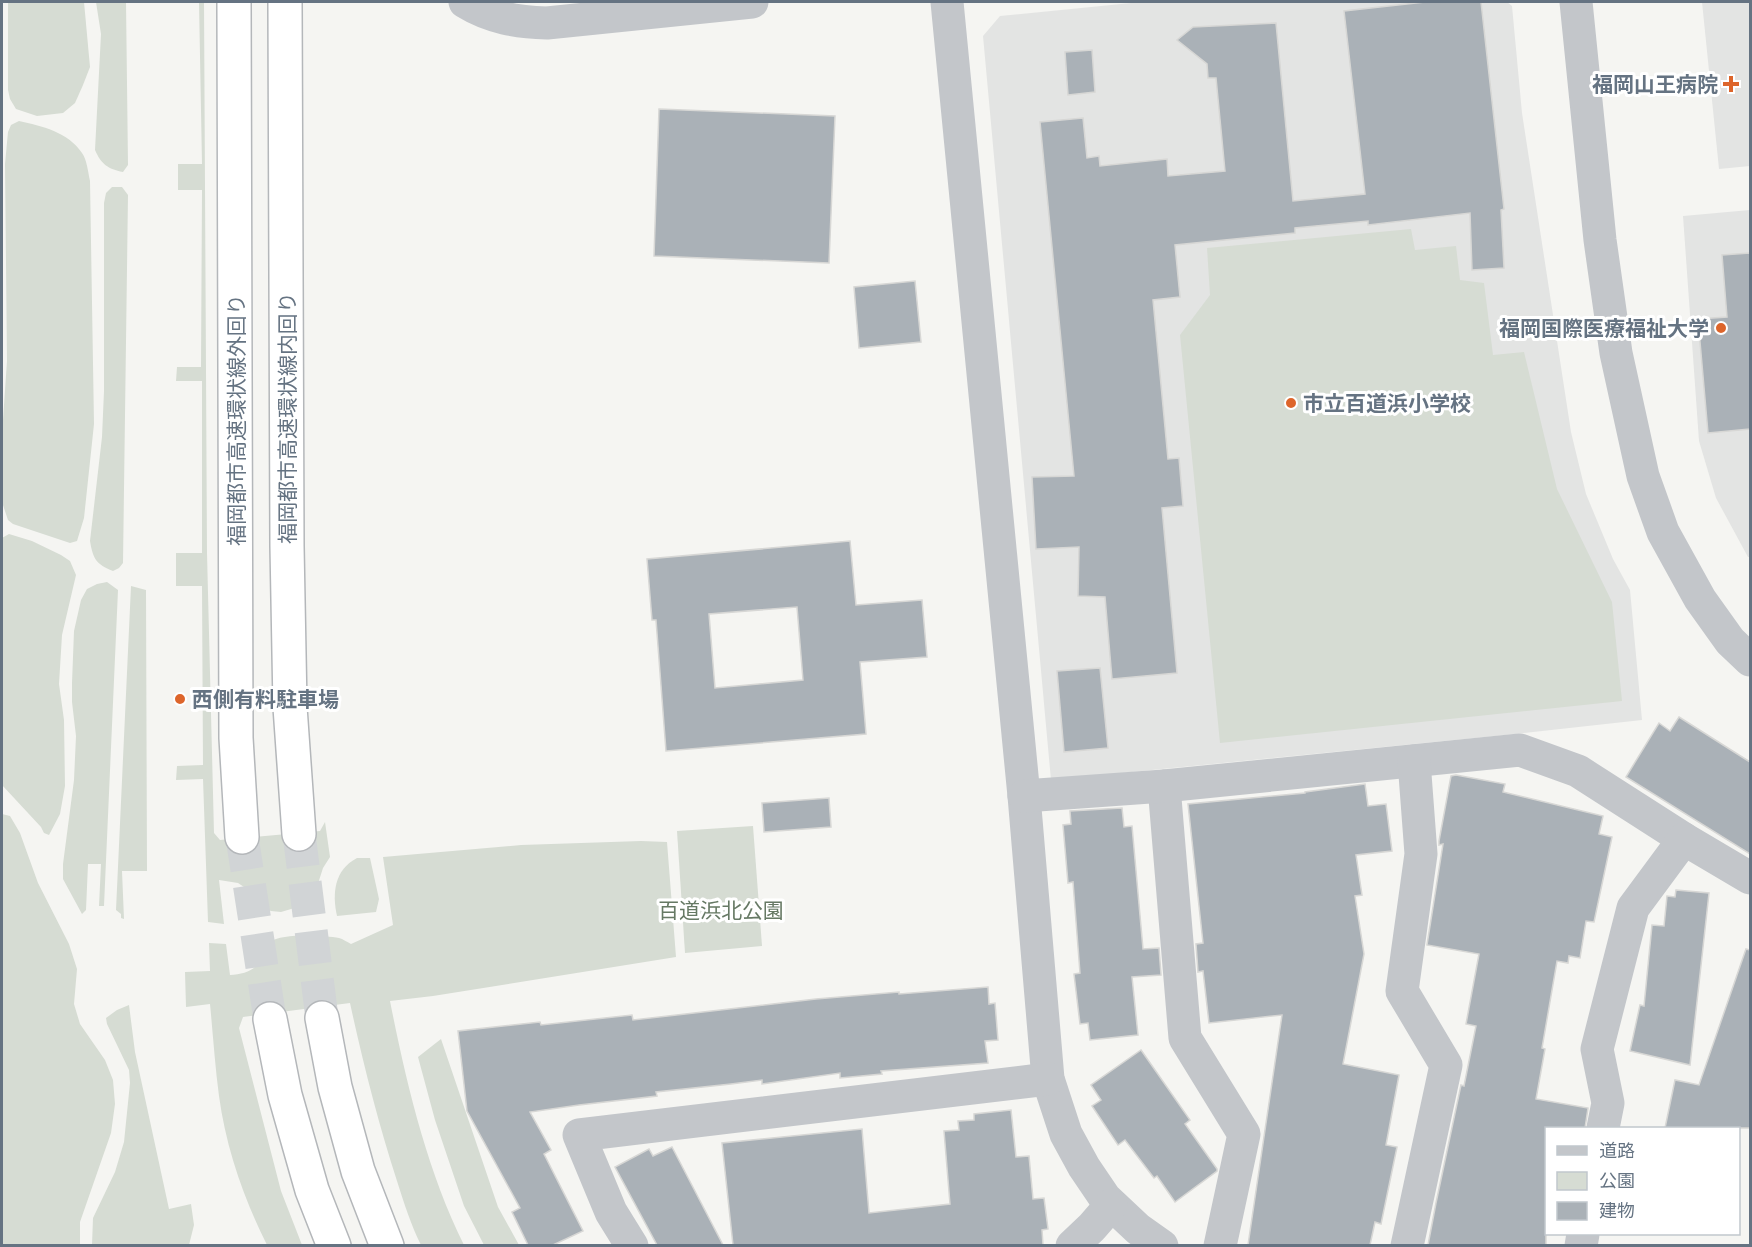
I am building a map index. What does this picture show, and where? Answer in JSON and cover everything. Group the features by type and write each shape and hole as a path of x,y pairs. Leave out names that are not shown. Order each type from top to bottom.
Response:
{"highway":[{"name":"福岡都市高速環状線外回り","path":"234,2 236,738 242,837"},
{"name":"福岡都市高速環状線内回り","path":"285,2 287,558 290,707 300,834"},
{"path":"322,1018 335,1087 358,1171 387,1245"},
{"path":"270,1019 285,1095 312,1190 334,1245"}],"street":[{"path":"465,2 490,14 518,22 547,23 752,2"},
{"path":"947,2 1024,796 1048,1079 1066,1134 1084,1167 1111,1205 1138,1229 1162,1245"},
{"path":"1576,2 1600,240 1614,341 1643,476 1663,532 1700,599 1730,641 1750,660"},
{"path":"1024,796 1164,786 1520,750 1578,771 1750,878"},
{"path":"1407,1245 1446,1065 1402,991 1421,854 1414,761"},
{"path":"1164,786 1185,1038 1244,1134 1220,1245"},
{"path":"1603,1127 1608,1103 1597,1049 1633,908 1684,839"},
{"path":"632,1245 611,1212 579,1135 1048,1079"},
{"path":"1072,1245 1111,1205"}],"shaded area":[{"name":"市立百道浜小学校","path":"1141,2 1507,2 1512,6 1522,113 1571,432 1586,494 1613,559 1630,590 1642,720 1051,780 983,36 1000,16"},
{"name":"福岡山王病院","path":"1702,2 1750,2 1750,166 1719,169"},
{"name":"福岡国際医療福祉大学","path":"1750,210 1750,557 1748,557 1716,498 1699,441 1683,216"}],"green space":[{"path":"8,2 84,2 90,67 75,103 63,113 37,116 16,109 10,99 8,90"},
{"path":"96,2 126,2 128,165 123,172 106,165 95,150 101,34"},
{"path":"199,2 204,2 207,553 214,833 220,840 320,831 325,822 330,857 308,904 281,912 261,907 238,883 219,880 224,924 208,922 203,779 176,780 177,766 203,765 202,586 176,586 176,553 202,553 202,381 176,381 177,367 201,367 202,190 178,190 178,164 202,164"},
{"path":"19,121 45,128 69,140 84,156 90,181 94,424 84,518 77,541 70,543 13,524 8,520 2,502 2,434 7,361 5,164 8,132 11,125"},
{"path":"112,187 122,187 128,195 123,563 113,571 96,560 90,541 102,437 104,391 104,203 106,193"},
{"path":"1411,229 1415,250 1456,246 1460,280 1484,283 1493,355 1524,352 1557,489 1612,602 1622,701 1220,743 1180,335 1210,295 1207,248"},
{"path":"9,534 32,541 61,555 70,561 76,575 62,635 59,684 64,720 65,786 60,814 49,835 44,833 2,785 2,538"},
{"path":"107,582 118,590 104,906 99,906 101,864 88,864 86,910 82,914 63,879 74,780 76,736 72,702 74,631 81,600 87,589"},
{"path":"131,586 146,590 147,871 122,871 124,919 116,910"},
{"path":"2,814 10,816 20,833 38,883 69,944 77,969 74,1004 80,1024 105,1060 113,1080 115,1104 111,1133 80,1222 80,1245 2,1245"},
{"name":"百道浜北公園","path":"753,826 762,946 685,953 677,831"},
{"path":"667,842 676,957 390,1001 419,1126 439,1187 464,1245 421,1245 417,1237 383,1137 350,1003 243,1017 239,1028 281,1191 302,1245 267,1245 251,1210 226,1135 218,1085 210,1004 186,1007 185,972 210,971 209,943 226,944 230,975 246,972 258,964 270,942 276,939 293,936 323,936 339,938 351,944 393,925 383,857 521,845"},
{"path":"357,858 370,858 379,899 376,912 337,916 336,883 343,869"},
{"path":"129,1005 135,1052 169,1209 191,1204 194,1225 189,1245 92,1245 93,1218 115,1172 124,1142 130,1083 129,1070 106,1018"},
{"path":"441,1039 498,1207 519,1245 484,1245 464,1206 435,1120 418,1057"}],"building":[{"path":"1425,2 1481,2 1504,209 1501,210 1504,268 1472,270 1470,213 1368,225 1368,221 1295,228 1295,233 1175,245 1180,297 1153,300 1168,459 1179,458 1183,506 1162,508 1177,673 1112,679 1105,597 1078,596 1079,547 1036,549 1032,477 1074,476 1040,122 1083,118 1087,158 1099,156 1100,166 1167,159 1168,176 1225,171 1216,78 1208,78 1207,64 1177,40 1193,27 1276,23 1293,201 1365,194 1344,11"},
{"path":"1092,50 1095,92 1068,95 1065,52"},
{"path":"659,109 835,116 829,263 654,256"},
{"path":"1750,253 1750,429 1708,433 1698,319 1727,317 1722,255"},
{"path":"915,281 921,342 859,348 854,287"},
{"path":"850,541 856,605 922,600 927,657 860,662 866,734 666,751 656,620 652,620 647,559","holes":["797,607 803,680 715,688 709,614"]},
{"path":"1100,668 1108,748 1064,752 1057,671"},
{"path":"1679,717 1750,762 1750,854 1626,777 1659,723 1670,731"},
{"path":"1451,776 1505,784 1503,792 1603,816 1599,834 1612,837 1594,922 1586,921 1580,958 1569,956 1568,963 1557,961 1542,1048 1545,1049 1536,1099 1588,1108 1585,1127 1545,1127 1546,1245 1428,1245 1461,1085 1464,1086 1476,1026 1466,1024 1479,954 1427,945 1443,844 1439,845 1439,841"},
{"path":"1365,784 1368,806 1386,804 1392,851 1356,855 1362,895 1355,896 1364,954 1343,1064 1399,1075 1386,1145 1397,1147 1381,1224 1375,1222 1370,1245 1248,1245 1282,1015 1209,1023 1203,971 1198,972 1196,944 1203,943 1188,804 1305,793"},
{"path":"829,798 831,827 764,832 762,803"},
{"path":"1122,808 1124,827 1132,826 1143,949 1159,948 1161,975 1132,977 1138,1035 1090,1040 1088,1023 1080,1024 1074,974 1080,973 1073,882 1068,883 1063,825 1071,824 1070,811"},
{"path":"1676,890 1709,893 1690,1065 1630,1051 1640,1005 1644,1006 1652,925 1664,926 1667,896 1675,897"},
{"path":"1746,949 1750,950 1750,1128 1665,1127 1675,1080 1699,1085"},
{"path":"988,987 989,1004 995,1003 998,1040 985,1041 988,1063 881,1071 882,1074 840,1078 840,1073 762,1084 762,1080 656,1092 657,1096 530,1112 551,1150 544,1154 583,1231 553,1245 528,1245 512,1212 520,1208 467,1111 458,1031 632,1015 633,1020 816,999"},
{"path":"1141,1050 1190,1120 1185,1124 1217,1169 1175,1202 1157,1176 1154,1178 1125,1140 1118,1145 1092,1106 1101,1100 1091,1085"},
{"path":"1011,1110 1016,1157 1029,1156 1033,1199 1044,1198 1048,1229 1042,1230 1043,1245 733,1245 722,1143 862,1129 869,1213 950,1204 944,1131 959,1130 958,1121 974,1120 974,1114"},
{"path":"672,1147 723,1245 657,1245 615,1167 649,1149 653,1156"}],"tunnel":[{"path":"299,834 322,1018"},
{"path":"242,837 270,1019"}],"place":[{"name":"福岡山王病院","path":"1731,84"},
{"name":"福岡国際医療福祉大学","path":"1721,328"},
{"name":"市立百道浜小学校","path":"1291,403"},
{"name":"西側有料駐車場","path":"180,699"}]}
